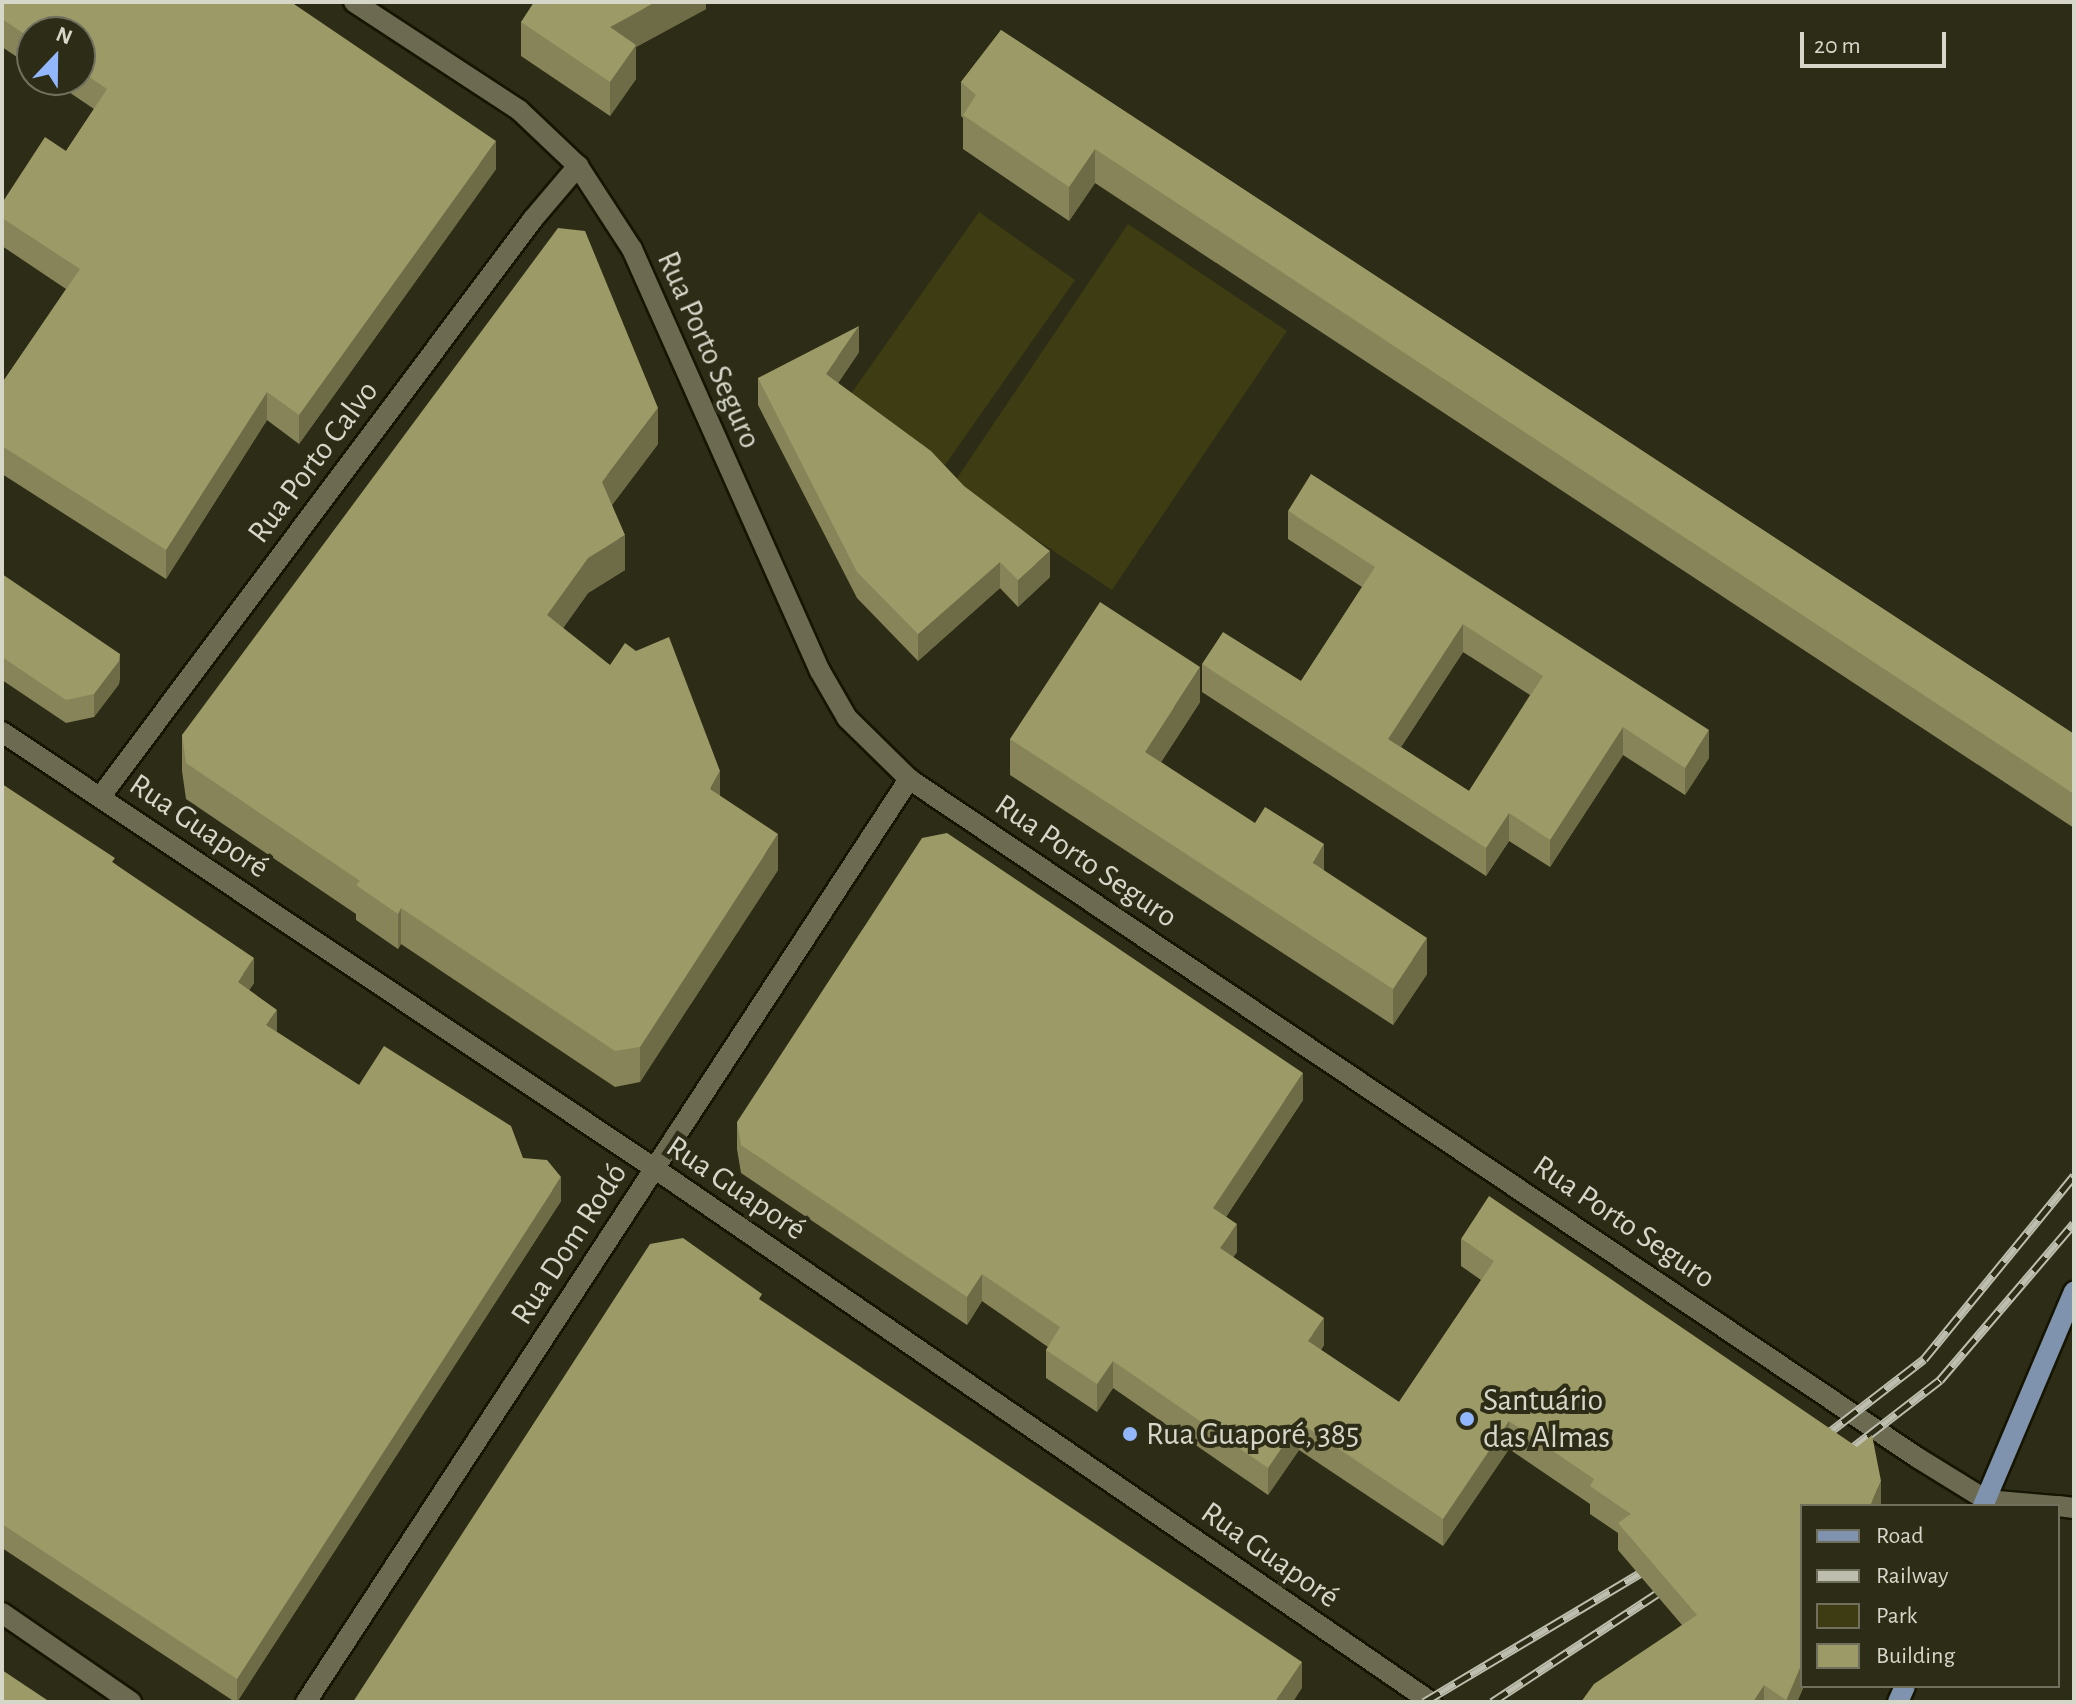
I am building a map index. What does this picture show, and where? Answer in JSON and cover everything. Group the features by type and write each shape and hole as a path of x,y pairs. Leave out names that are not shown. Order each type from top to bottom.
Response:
{"main road":[{"path":"1985,1503 2074,1292"}],"street":[{"name":"Rua Porto Seguro","path":"354,2 519,110 578,166 632,249 820,671 847,718 909,779 1985,1503 2009,1504"},
{"name":"Rua Porto Calvo","path":"101,796 533,219 578,166"},
{"name":"Rua Guaporé","path":"2,732 654,1168 1431,1702"},
{"name":"Rua Dom Rodó","path":"306,1702 909,779"},
{"path":"2,1613 131,1702"}],"green space":[{"path":"979,212 1075,280 945,465 848,398"},
{"path":"1128,224 1287,331 1112,590 953,484"}],"building":[{"path":"2,2 291,2 496,141 299,415 267,392 166,550 2,446 2,383 80,269 2,218 2,203 45,137 66,151 107,89 96,82 96,16 16,16 16,28 2,19"},
{"path":"534,2 656,2 610,27 636,45 610,82 521,22"},
{"path":"1001,30 2074,734 2074,794 1095,149 1069,187 963,115 976,95 961,82"},
{"path":"558,228 585,231 658,408 602,482 625,535 588,558 547,615 610,665 625,643 636,651 669,637 720,771 710,789 778,834 640,1047 615,1051 401,908 398,914 356,885 360,881 186,763 182,735"},
{"path":"859,326 826,374 931,451 964,486 1050,551 1018,580 1000,562 918,634 857,572 758,378"},
{"path":"1311,474 1709,730 1685,768 1623,727 1550,840 1509,813 1486,848 1202,664 1223,632 1301,681 1375,567 1288,511","holes":["1463,624 1543,676 1469,791 1388,739"]},
{"path":"2,574 120,654 119,661 94,694 66,700 2,657"},
{"path":"1100,602 1200,667 1145,752 1255,823 1265,807 1324,844 1313,863 1427,938 1393,989 1010,739"},
{"path":"2,784 115,858 112,862 254,958 238,982 277,1010 266,1025 359,1085 384,1046 511,1126 523,1158 547,1160 561,1177 237,1679 2,1524"},
{"path":"947,833 1303,1073 1213,1208 1237,1224 1220,1248 1324,1318 1308,1341 1399,1402 1494,1261 1461,1239 1489,1196 1857,1447 1872,1435 1881,1481 1871,1504 1800,1504 1800,1668 1786,1700 1764,1685 1753,1702 1581,1702 1594,1684 1697,1615 1618,1523 1631,1514 1590,1486 1594,1479 1509,1421 1443,1519 1299,1422 1268,1468 1113,1361 1097,1384 1046,1350 1060,1327 982,1274 967,1297 741,1145 737,1122 922,838"},
{"path":"683,1238 762,1294 759,1299 1302,1662 1275,1702 353,1702 650,1244"},
{"path":"2,1670 50,1702 2,1702"}],"railway":[{"path":"1814,1444 1924,1359 2074,1176"},
{"path":"1839,1458 1940,1380 2074,1223"},
{"path":"1424,1702 1657,1563"},
{"path":"1492,1702 1673,1583"}],"place":[{"name":"Santuário das Almas","path":"1467,1419"},
{"name":"Rua Guaporé, 385","path":"1130,1434"}]}
